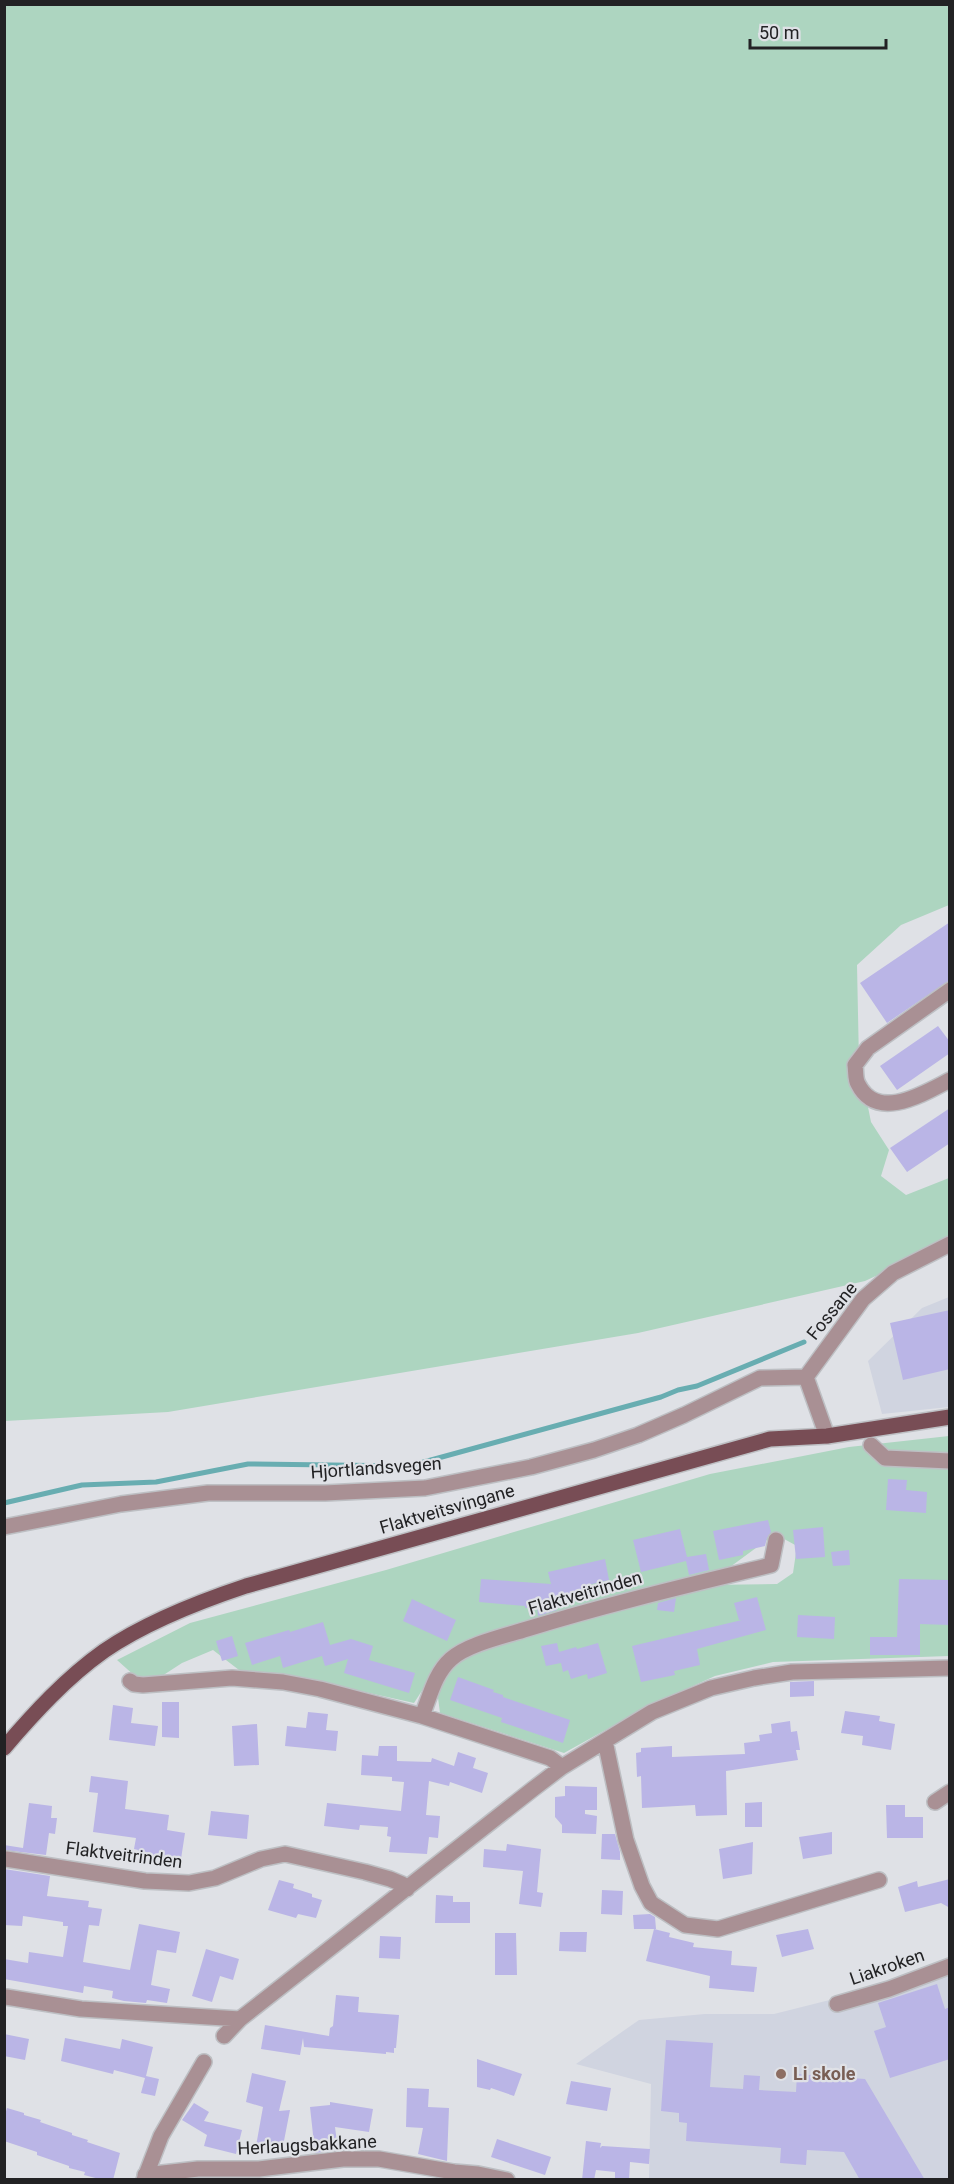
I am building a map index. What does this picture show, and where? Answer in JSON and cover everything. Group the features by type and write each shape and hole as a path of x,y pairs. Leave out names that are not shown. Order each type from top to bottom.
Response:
{"main road":[{"name":"Flaktveitsvingane","path":"4,1748 35,1713 76,1674 105,1651 154,1623 200,1601 246,1586 770,1439 827,1436 950,1418"}],"street":[{"path":"950,990 868,1048 855,1065 857,1083 870,1100 890,1105 950,1080"},
{"name":"Fossane","path":"806,1377 863,1299 893,1273 950,1244"},
{"path":"806,1377 827,1436"},
{"name":"Hjortlandsvegen","path":"4,1527 121,1504 208,1493 325,1493 425,1488 531,1467 594,1450 675,1419 760,1378 806,1377"},
{"path":"871,1445 885,1458 950,1461"},
{"name":"Flaktveitrinden","path":"422,1716 436,1678 443,1667 462,1652 499,1638 609,1604 771,1564 776,1540"},
{"path":"224,2036 240,2019 562,1767 652,1712 711,1688 792,1672 950,1668"},
{"path":"130,1681 143,1685 193,1680 253,1678 320,1689 422,1716 550,1758 562,1767"},
{"path":"604,1741 626,1839 642,1886 651,1903 685,1925 718,1929 879,1880"},
{"path":"935,1802 950,1792"},
{"name":"Flaktveitrinden","path":"6,1859 145,1881 189,1883 215,1878 261,1859 285,1854 365,1872 396,1882 407,1889"},
{"name":"Liakroken","path":"837,2004 889,1989 950,1966"},
{"path":"6,1997 81,2009 240,2019"},
{"name":"Herlaugsbakkane","path":"204,2062 161,2136 145,2177 198,2169 259,2169 343,2159 379,2159 507,2180"}],"shaded area":[{"path":"949,1297 949,1407 882,1414 868,1361 922,1308"},
{"name":"Li skole","path":"949,1970 949,2179 649,2179 651,2084 576,2064 639,2020 705,2014 774,2014"}],"green space":[{"path":"5,5 949,5 949,905 901,925 857,965 859,1062 871,1122 889,1150 881,1176 906,1195 949,1178 949,1242 865,1281 638,1333 168,1412 5,1421"},
{"path":"949,1436 949,1656 773,1662 715,1676 649,1706 564,1753 440,1713 437,1690 455,1661 480,1649 706,1585 777,1584 793,1573 797,1546 775,1534 726,1570 551,1615 461,1644 441,1661 414,1703 329,1684 239,1670 213,1650 182,1663 162,1676 136,1677 117,1660 190,1623 386,1570 710,1474 849,1447"}],"building":[{"path":"950,922 950,980 887,1023 860,983"},
{"path":"938,1026 950,1042 950,1053 897,1090 880,1066"},
{"path":"950,1108 950,1143 907,1172 890,1148"},
{"path":"950,1310 950,1369 903,1380 890,1323"},
{"path":"888,1479 907,1480 906,1490 927,1492 926,1513 886,1510"},
{"path":"768,1520 771,1532 765,1546 743,1551 743,1555 719,1560 713,1531"},
{"path":"823,1527 825,1557 796,1559 793,1530"},
{"path":"680,1529 687,1557 706,1554 709,1570 689,1575 686,1561 641,1572 633,1540"},
{"path":"849,1550 850,1565 833,1566 831,1552"},
{"path":"605,1559 609,1580 588,1585 599,1587 599,1589 554,1598 557,1610 538,1616 537,1606 525,1608 525,1606 479,1602 481,1579 551,1584 548,1572"},
{"path":"899,1579 950,1580 950,1625 920,1624 920,1655 870,1655 870,1637 897,1637"},
{"path":"757,1597 766,1630 697,1649 700,1665 674,1671 675,1675 641,1682 632,1646 742,1620 739,1620 734,1603"},
{"path":"676,1598 674,1612 657,1610 658,1603"},
{"path":"412,1599 456,1620 447,1641 403,1621"},
{"path":"798,1615 835,1617 834,1639 797,1637"},
{"path":"323,1622 330,1645 351,1639 373,1646 369,1660 415,1673 409,1693 344,1673 348,1659 325,1666 322,1656 283,1668 280,1656 252,1665 245,1643"},
{"path":"232,1636 238,1656 222,1661 216,1641"},
{"path":"557,1643 559,1652 598,1643 607,1673 588,1679 587,1674 571,1679 568,1670 563,1672 561,1663 546,1666 541,1646"},
{"path":"458,1677 494,1690 493,1692 503,1697 570,1720 563,1743 501,1722 502,1718 450,1700"},
{"path":"814,1681 814,1696 790,1697 790,1682"},
{"path":"162,1702 179,1702 179,1738 162,1737"},
{"path":"113,1705 133,1708 131,1723 158,1726 155,1746 109,1740"},
{"path":"845,1711 880,1716 879,1721 895,1724 891,1750 862,1745 863,1736 841,1733"},
{"path":"308,1712 328,1714 326,1730 338,1731 336,1751 285,1746 287,1726 306,1728"},
{"path":"790,1721 791,1732 797,1731 800,1750 796,1750 798,1760 726,1771 727,1815 696,1816 695,1805 642,1808 641,1776 637,1777 636,1753 641,1752 641,1748 672,1746 672,1757 745,1754 744,1743 760,1741 759,1735 772,1733 771,1724"},
{"path":"257,1724 259,1765 234,1766 232,1726"},
{"path":"379,1746 397,1746 397,1761 431,1762 432,1758 454,1766 458,1752 476,1758 473,1768 488,1773 482,1793 450,1782 449,1786 429,1781 426,1815 440,1816 438,1838 429,1837 427,1854 389,1852 391,1837 387,1836 388,1827 360,1825 359,1830 324,1826 327,1803 401,1811 404,1782 392,1781 392,1777 361,1775 362,1755 378,1756"},
{"path":"91,1776 128,1781 125,1809 169,1815 167,1830 185,1833 181,1859 137,1855 138,1850 134,1849 136,1838 93,1832 98,1793 89,1792"},
{"path":"565,1786 597,1787 597,1810 585,1810 585,1814 597,1816 596,1834 562,1833 562,1825 555,1817 555,1797 565,1796"},
{"path":"762,1802 762,1827 745,1827 745,1803"},
{"path":"29,1803 52,1806 51,1818 57,1818 55,1834 49,1833 46,1855 4,1850 4,1845 23,1848"},
{"path":"886,1805 905,1805 905,1817 923,1817 923,1838 887,1838"},
{"path":"211,1811 249,1815 247,1839 208,1835"},
{"path":"832,1832 832,1854 803,1859 799,1837"},
{"path":"602,1834 615,1834 620,1860 601,1859"},
{"path":"753,1842 752,1874 723,1879 719,1849"},
{"path":"507,1844 541,1849 537,1892 543,1893 541,1907 519,1904 523,1871 483,1867 484,1849 506,1851"},
{"path":"4,1869 50,1876 47,1896 89,1901 88,1907 102,1909 99,1926 89,1925 83,1962 130,1970 139,1924 180,1932 176,1953 157,1950 151,1985 170,1989 167,2003 147,2000 146,2003 124,2001 112,1998 113,1991 84,1986 83,1993 4,1979 4,1959 28,1963 29,1952 63,1957 68,1926 63,1926 63,1922 23,1916 22,1926 4,1925"},
{"path":"950,1879 950,1908 941,1903 905,1912 898,1887 917,1881 918,1887"},
{"path":"279,1880 294,1884 293,1888 322,1900 316,1918 298,1914 296,1918 268,1910"},
{"path":"602,1890 623,1891 622,1915 601,1914"},
{"path":"436,1895 453,1896 453,1902 470,1902 470,1923 435,1923"},
{"path":"650,1914 655,1917 656,1929 634,1929 633,1915"},
{"path":"654,1929 670,1933 669,1937 694,1943 693,1947 732,1951 731,1965 757,1967 754,1992 709,1988 710,1976 646,1961"},
{"path":"808,1929 814,1949 782,1957 776,1935"},
{"path":"560,1932 587,1932 586,1952 559,1951"},
{"path":"495,1933 516,1933 517,1975 495,1975"},
{"path":"380,1936 401,1937 400,1959 379,1958"},
{"path":"206,1949 239,1959 233,1980 220,1976 212,2002 192,1996"},
{"path":"937,1984 945,2009 950,2007 950,2059 890,2078 874,2031 886,2027 878,2003"},
{"path":"336,1995 359,1997 358,2012 399,2015 394,2053 304,2047 303,2038 300,2055 261,2049 265,2025 329,2036 330,2028 333,2026"},
{"path":"4,2034 29,2039 25,2060 4,2056"},
{"path":"65,2038 120,2049 122,2039 153,2047 146,2076 159,2079 155,2096 141,2093 145,2078 114,2070 113,2074 61,2061"},
{"path":"666,2040 713,2043 710,2087 743,2089 744,2075 760,2076 759,2090 796,2092 797,2074 865,2079 925,2180 860,2180 844,2152 807,2150 806,2165 780,2163 781,2148 686,2141 687,2123 679,2122 679,2113 661,2111"},
{"path":"477,2059 522,2074 514,2096 491,2088 490,2090 477,2087"},
{"path":"252,2073 286,2081 279,2111 290,2110 282,2151 256,2146 263,2107 246,2102"},
{"path":"571,2081 611,2088 607,2111 566,2104"},
{"path":"407,2088 429,2089 428,2107 449,2108 447,2161 418,2154 423,2128 406,2127"},
{"path":"330,2102 373,2109 369,2132 335,2127 338,2150 315,2153 310,2107 330,2105"},
{"path":"194,2103 209,2112 204,2121 242,2130 236,2154 204,2146 207,2135 182,2120"},
{"path":"7,2108 72,2133 72,2135 88,2140 87,2142 120,2153 113,2180 84,2175 85,2172 69,2168 69,2166 37,2155 37,2152 4,2141 4,2118"},
{"path":"497,2139 551,2157 545,2175 491,2157"},
{"path":"586,2141 601,2143 600,2148 602,2146 650,2149 649,2164 630,2162 629,2180 615,2180 615,2172 596,2170 594,2180 582,2180"}],"waterway":[{"path":"4,1503 82,1485 156,1482 248,1464 409,1466 697,1386 804,1342"}],"place":[{"name":"Li skole","path":"781,2074"}]}
